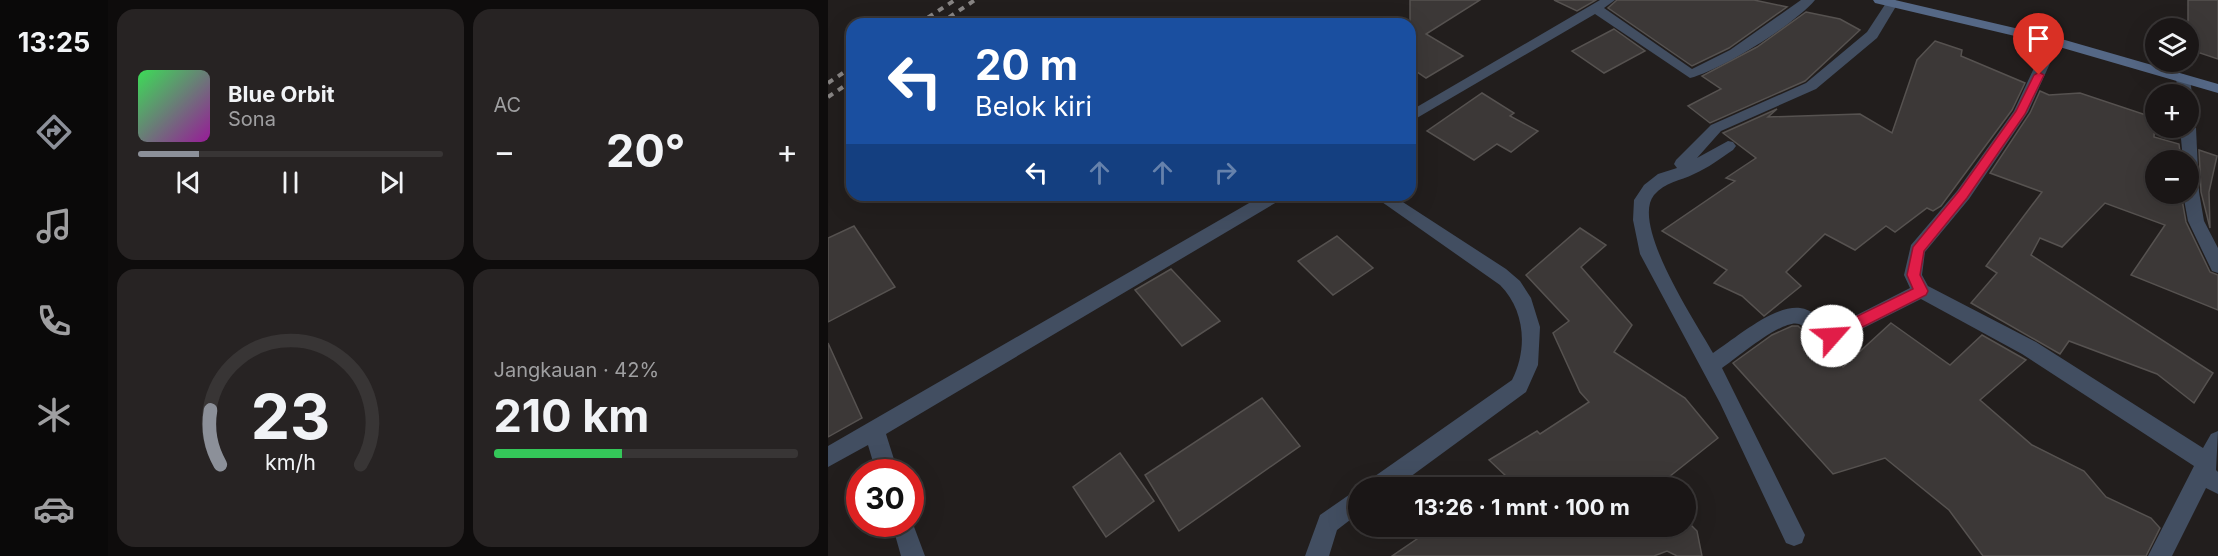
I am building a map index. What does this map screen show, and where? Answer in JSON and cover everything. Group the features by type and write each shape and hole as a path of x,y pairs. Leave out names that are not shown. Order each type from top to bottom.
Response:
{"street":[{"path":"1416,113 1609,0"},
{"path":"1595,8 1690,74 1703,70 1739,48 1809,0"},
{"path":"1685,166 1716,128 1811,86 1872,35 1884,1 2053,40 2218,89"},
{"path":"2053,40 2032,93 2021,112 1963,195 1917,250 1913,275 1921,291 2029,348 2210,473"},
{"path":"2183,78 2184,84"},
{"path":"2189,138 2192,169 2191,192 2196,221 2218,266"},
{"path":"1728,146 1685,166 1650,189 1642,200 1641,220 1649,254 1710,365 1794,535"},
{"path":"828,457 1266,201"},
{"path":"1389,201 1487,265 1520,294 1528,311 1531,346 1527,373 1519,386 1391,477"},
{"path":"1710,365 1728,356 1780,318 1800,315 1832,336 1921,291"},
{"path":"874,431 883,459"},
{"path":"2160,556 2210,473 2218,441"},
{"path":"1317,556 1328,523 1348,508"},
{"path":"907,537 913,556"}],"building":[{"path":"1410,0 1480,0 1426,34 1463,56 1426,78 1416,71 1416,18 1410,18"},
{"path":"1554,0 1596,0 1577,11"},
{"path":"1617,0 1754,0 1787,7 1729,48 1692,66 1608,8"},
{"path":"2188,0 2218,0 2218,59 2199,53 2199,18 2188,18"},
{"path":"1806,12 1840,19 1860,30 1805,81 1710,123 1688,106 1721,89 1702,76 1757,47"},
{"path":"1614,29 1645,51 1604,73 1572,51"},
{"path":"1935,41 1962,50 1961,56 2025,83 2012,110 1941,206 1933,211 1927,208 1895,232 1886,226 1855,250 1825,234 1786,272 1801,286 1764,316 1742,296 1714,283 1727,270 1662,231 1735,181 1726,178 1756,158 1723,133 1777,109 1768,117 1860,114 1892,133 1917,60"},
{"path":"2040,91 2049,95 2080,93 2145,115 2145,138 2158,138 2179,144 2180,150 2145,150 2145,204 2183,204 2186,222 2210,272 2218,275 2218,310 2131,275 2165,225 2105,203 2062,247 2040,238 2031,255 2213,373 2194,403 2157,374 2069,341 2060,354 1971,303 1997,273 1986,266 2042,192 1990,173 2030,113"},
{"path":"1482,93 1514,113 1510,116 1538,131 1511,152 1497,144 1474,160 1427,131"},
{"path":"2199,150 2217,156 2209,192 2210,228 2201,192"},
{"path":"854,226 895,287 828,322 828,238"},
{"path":"1580,228 1606,245 1581,267 1632,325 1614,352 1685,398 1718,438 1669,477 1507,477 1489,460 1537,431 1540,434 1589,402 1580,392 1553,333 1569,321 1526,275"},
{"path":"1337,236 1373,268 1333,295 1298,261"},
{"path":"1171,269 1220,321 1182,346 1135,290"},
{"path":"1891,323 1950,365 1982,335 2026,360 1980,400 2032,445 2084,471 2106,497 2151,518 2160,528 2146,556 1983,556 1949,510 1885,458 1833,474 1733,363 1772,335 1792,326 1798,326 1843,367"},
{"path":"828,343 862,418 828,437"},
{"path":"1262,398 1300,446 1179,531 1145,475"},
{"path":"1120,453 1154,501 1106,537 1073,487"},
{"path":"1696,530 1702,556 1677,556 1667,551 1654,556 1392,556 1420,537 1696,537"}],"railway":[{"path":"927,18 955,0"},
{"path":"948,18 975,0"},
{"path":"828,83 846,71"},
{"path":"828,97 846,85"}],"route":[{"path":"1832,336 1921,291 1913,275 1916,272 1917,250 1963,195 2021,112 2039,75"}]}
